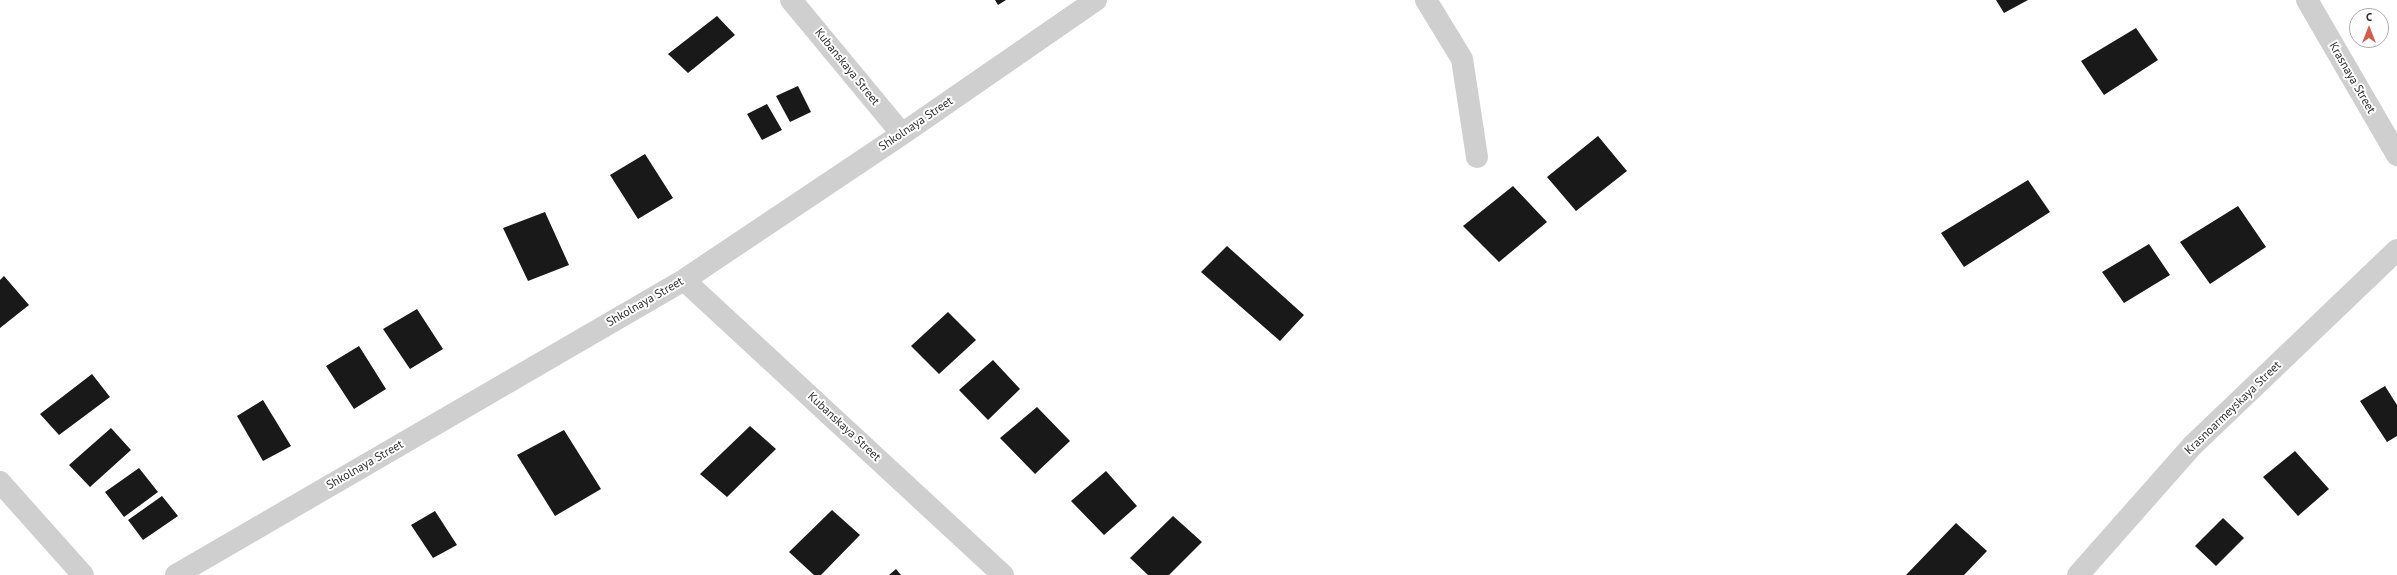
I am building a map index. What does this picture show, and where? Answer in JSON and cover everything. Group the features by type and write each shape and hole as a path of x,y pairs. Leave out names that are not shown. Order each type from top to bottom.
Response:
{"street":[{"name":"Kubanskaya Street","path":"792,0 902,134"},
{"name":"Shkolnaya Street","path":"176,575 684,280 902,134 1096,0"},
{"path":"1426,0 1462,59 1477,157"},
{"name":"Krasnaya Street","path":"2307,0 2397,155"},
{"name":"Krasnoarmeyskaya Street","path":"2078,575 2192,446 2397,250"},
{"name":"Kubanskaya Street","path":"684,280 1003,575"},
{"path":"0,482 83,575"}],"building":[{"path":"995,0 1006,0 998,5"},
{"path":"1996,0 2028,0 2004,13"},
{"path":"717,16 735,35 688,73 668,54"},
{"path":"2136,28 2158,60 2104,95 2081,61"},
{"path":"798,86 811,112 790,122 776,96"},
{"path":"767,104 782,130 762,140 747,114"},
{"path":"1598,136 1627,171 1576,211 1547,177"},
{"path":"645,154 673,198 638,219 610,175"},
{"path":"2028,180 2050,212 1964,267 1941,233"},
{"path":"1513,186 1547,222 1499,262 1463,226"},
{"path":"2238,206 2266,247 2210,284 2180,242"},
{"path":"545,212 569,265 528,281 503,228"},
{"path":"2149,244 2170,275 2124,303 2102,272"},
{"path":"1227,246 1304,315 1280,341 1201,272"},
{"path":"4,276 29,305 0,328 0,280"},
{"path":"417,309 443,349 410,369 383,329"},
{"path":"948,312 976,340 939,374 911,346"},
{"path":"359,346 386,389 354,409 326,366"},
{"path":"993,360 1020,389 988,420 959,390"},
{"path":"92,374 110,397 59,435 40,414"},
{"path":"2385,386 2397,405 2397,436 2387,442 2360,401"},
{"path":"263,400 291,446 263,461 237,416"},
{"path":"1037,407 1070,441 1035,474 1000,438"},
{"path":"750,426 776,449 727,497 700,474"},
{"path":"111,428 131,450 90,487 69,465"},
{"path":"564,430 601,489 555,516 517,455"},
{"path":"2295,451 2329,489 2298,516 2263,477"},
{"path":"139,468 158,492 124,517 105,492"},
{"path":"1106,471 1137,506 1104,535 1071,501"},
{"path":"162,496 178,516 143,540 128,520"},
{"path":"832,510 860,535 821,575 814,575 789,552"},
{"path":"435,511 457,545 433,558 411,525"},
{"path":"1173,516 1202,542 1169,575 1148,575 1130,558"},
{"path":"2223,518 2244,538 2216,566 2195,546"},
{"path":"1956,523 1987,551 1964,575 1906,575"},
{"path":"896,569 901,575 889,575"}]}
